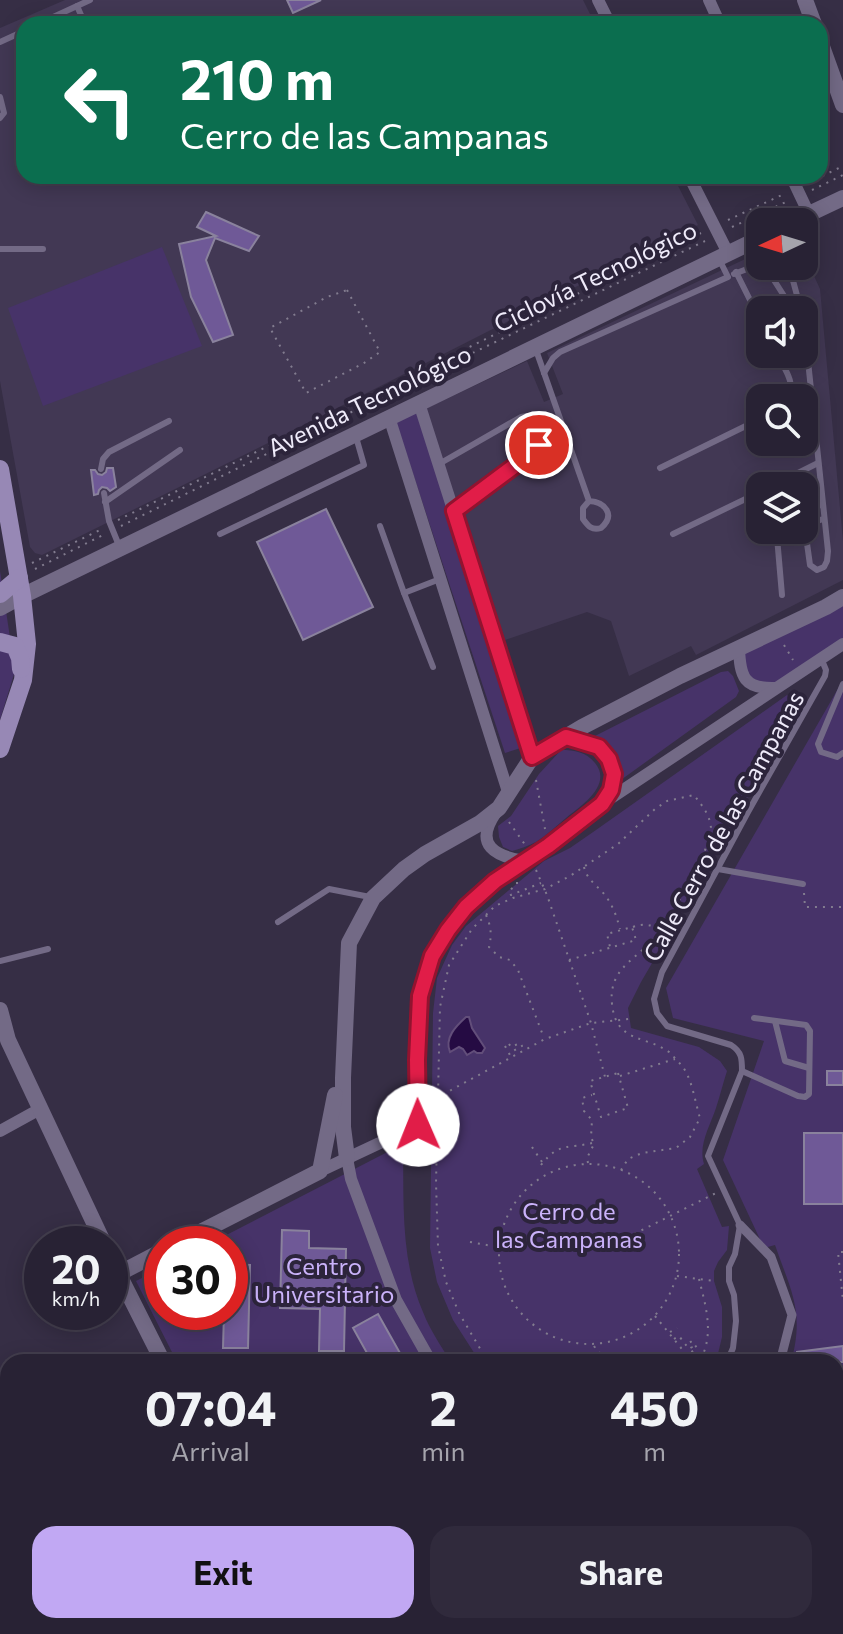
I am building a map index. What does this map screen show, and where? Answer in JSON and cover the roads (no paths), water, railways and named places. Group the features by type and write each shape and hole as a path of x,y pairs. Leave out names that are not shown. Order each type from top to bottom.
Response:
{"main road":[{"path":"0,469 27,644 23,680 0,749"},
{"path":"1,603 19,581"},
{"path":"8,644 20,658 23,680"}],"street":[{"path":"828,63 843,105"},
{"path":"693,184 717,230 723,255"},
{"path":"796,186 806,208"},
{"path":"818,210 843,198"},
{"name":"Avenida Tecnológico","path":"19,581 120,548 746,244"},
{"path":"419,403 532,757"},
{"path":"389,417 504,801"},
{"path":"528,859 506,858 496,854 487,840 487,826 532,757 669,681 843,597"},
{"path":"212,1226 418,1125 420,996 424,977 432,956 466,907 501,877 548,846 602,804 843,644"},
{"path":"739,648 741,670 747,681 759,688 775,688"},
{"path":"566,737 599,747 609,759 614,774 611,790 602,804"},
{"path":"426,1354 396,1300 351,1179 347,1158 343,1127 343,1078 349,943 373,898 414,861 480,823 504,801"},
{"path":"0,1010 8,1040 95,1226"},
{"path":"320,1171 336,1091 343,1078"},
{"path":"0,1131 40,1109"},
{"path":"740,1225 771,1257 792,1315 782,1354"},
{"path":"128,1294 159,1354"}],"lane":[{"path":"55,16 90,0"},
{"path":"77,6 81,16"},
{"path":"0,97 4,113 0,118"},
{"path":"0,249 43,249"},
{"path":"723,255 728,277"},
{"path":"544,373 560,352 746,269"},
{"path":"736,272 748,296"},
{"path":"535,347 589,501"},
{"path":"809,368 828,551 824,567 817,570 810,565 805,529 809,523 823,519"},
{"path":"439,464 521,417 531,418 539,438 536,450 454,511"},
{"path":"101,469 103,459 109,452 169,421"},
{"path":"660,468 746,426"},
{"path":"220,534 364,465 355,434"},
{"path":"105,502 180,450"},
{"path":"800,472 818,463"},
{"path":"104,493 120,548"},
{"path":"673,534 746,499"},
{"path":"589,501 597,502 607,511 607,521 601,528 589,527 583,519 583,508 589,501"},
{"path":"818,506 822,504"},
{"path":"380,526 433,667"},
{"path":"778,544 782,595"},
{"path":"404,593 440,579"},
{"name":"Calle Cerro de las Campanas","path":"742,1071 742,1056 738,1049 667,1026 657,1013 654,999 662,972 825,676 821,658"},
{"path":"843,684 818,744 821,752 837,757 843,753"},
{"path":"718,869 803,884"},
{"path":"278,922 329,889 373,898"},
{"path":"0,961 48,949"},
{"path":"730,1354 736,1321 729,1267 735,1254 740,1225 708,1156 742,1071 798,1096 809,1094 810,1031 806,1025 754,1018"},
{"path":"775,1021 785,1061 809,1068"}],"park label":[{"name":"Cerro de las Campanas","path":"569,1224"},
{"name":"Centro Universitario","path":"324,1279"}]}
